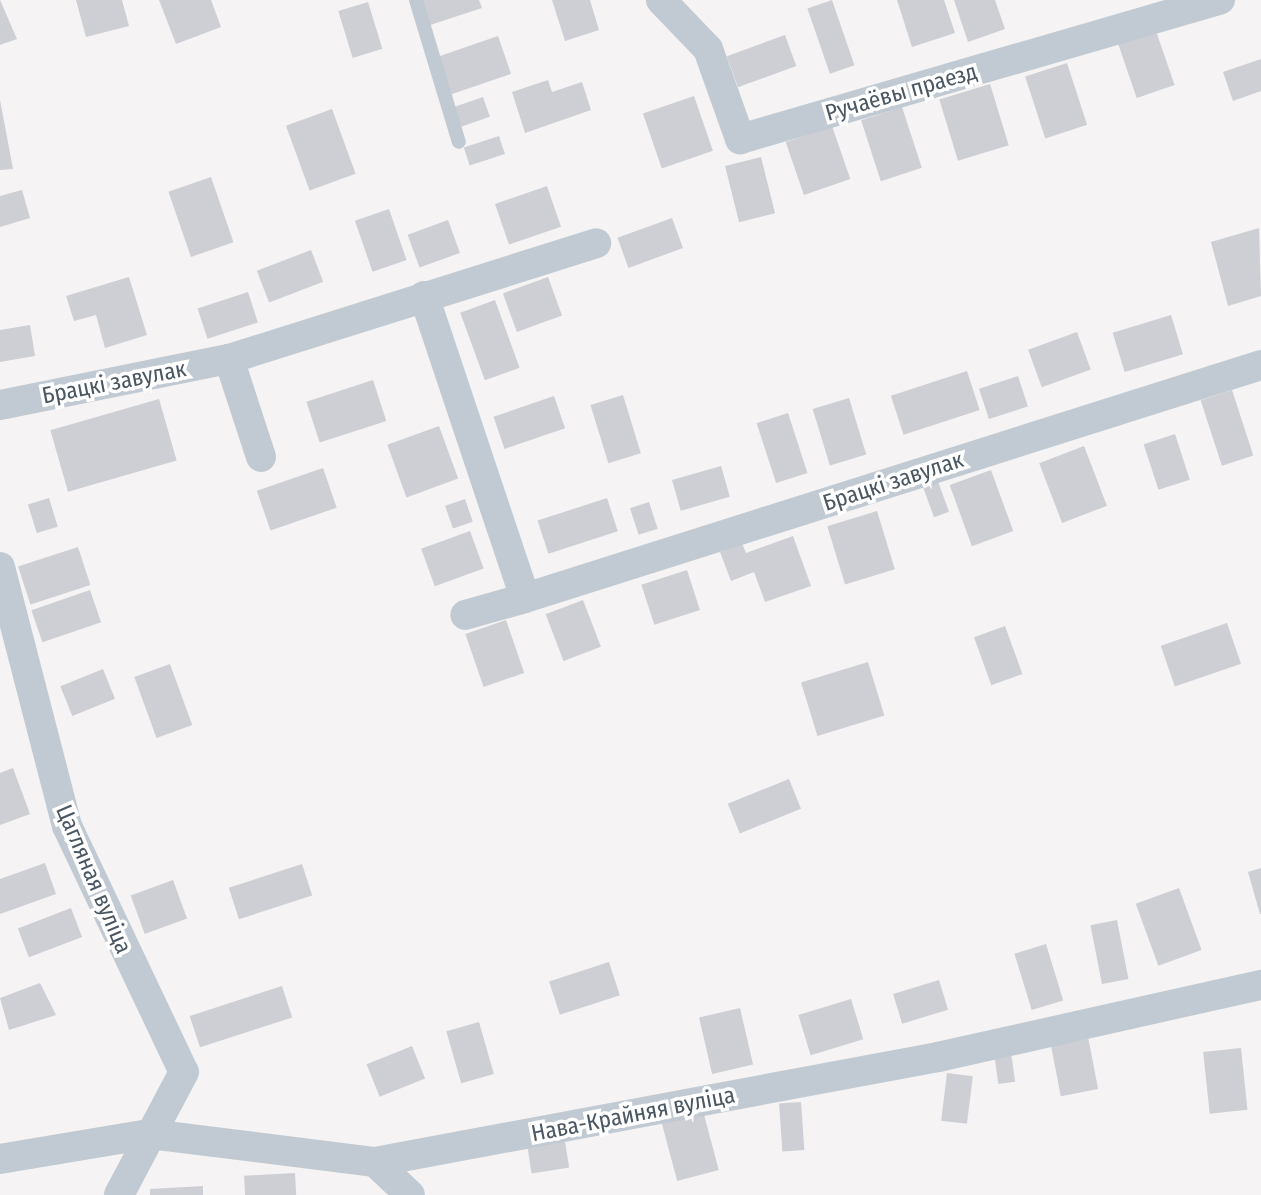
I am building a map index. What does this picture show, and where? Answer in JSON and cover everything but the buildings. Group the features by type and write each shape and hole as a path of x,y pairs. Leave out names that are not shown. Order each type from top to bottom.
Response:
{"street":[{"name":"Ручаёвы праезд","path":"661,0 708,49 740,139 1154,9 1220,0"},
{"name":"Брацкі завулак","path":"0,405 229,359 596,243"},
{"path":"424,296 525,598"},
{"path":"229,359 261,457"},
{"name":"Брацкі завулак","path":"466,615 1261,365"},
{"name":"Цагляная вуліца","path":"0,567 66,826 184,1072 150,1134"},
{"name":"Нава-Крайняя вуліца","path":"0,1159 150,1134 375,1162 938,1057 1261,985"},
{"path":"119,1195 150,1134"},
{"path":"375,1162 410,1195"}],"lane":[{"path":"416,0 459,142"}]}
